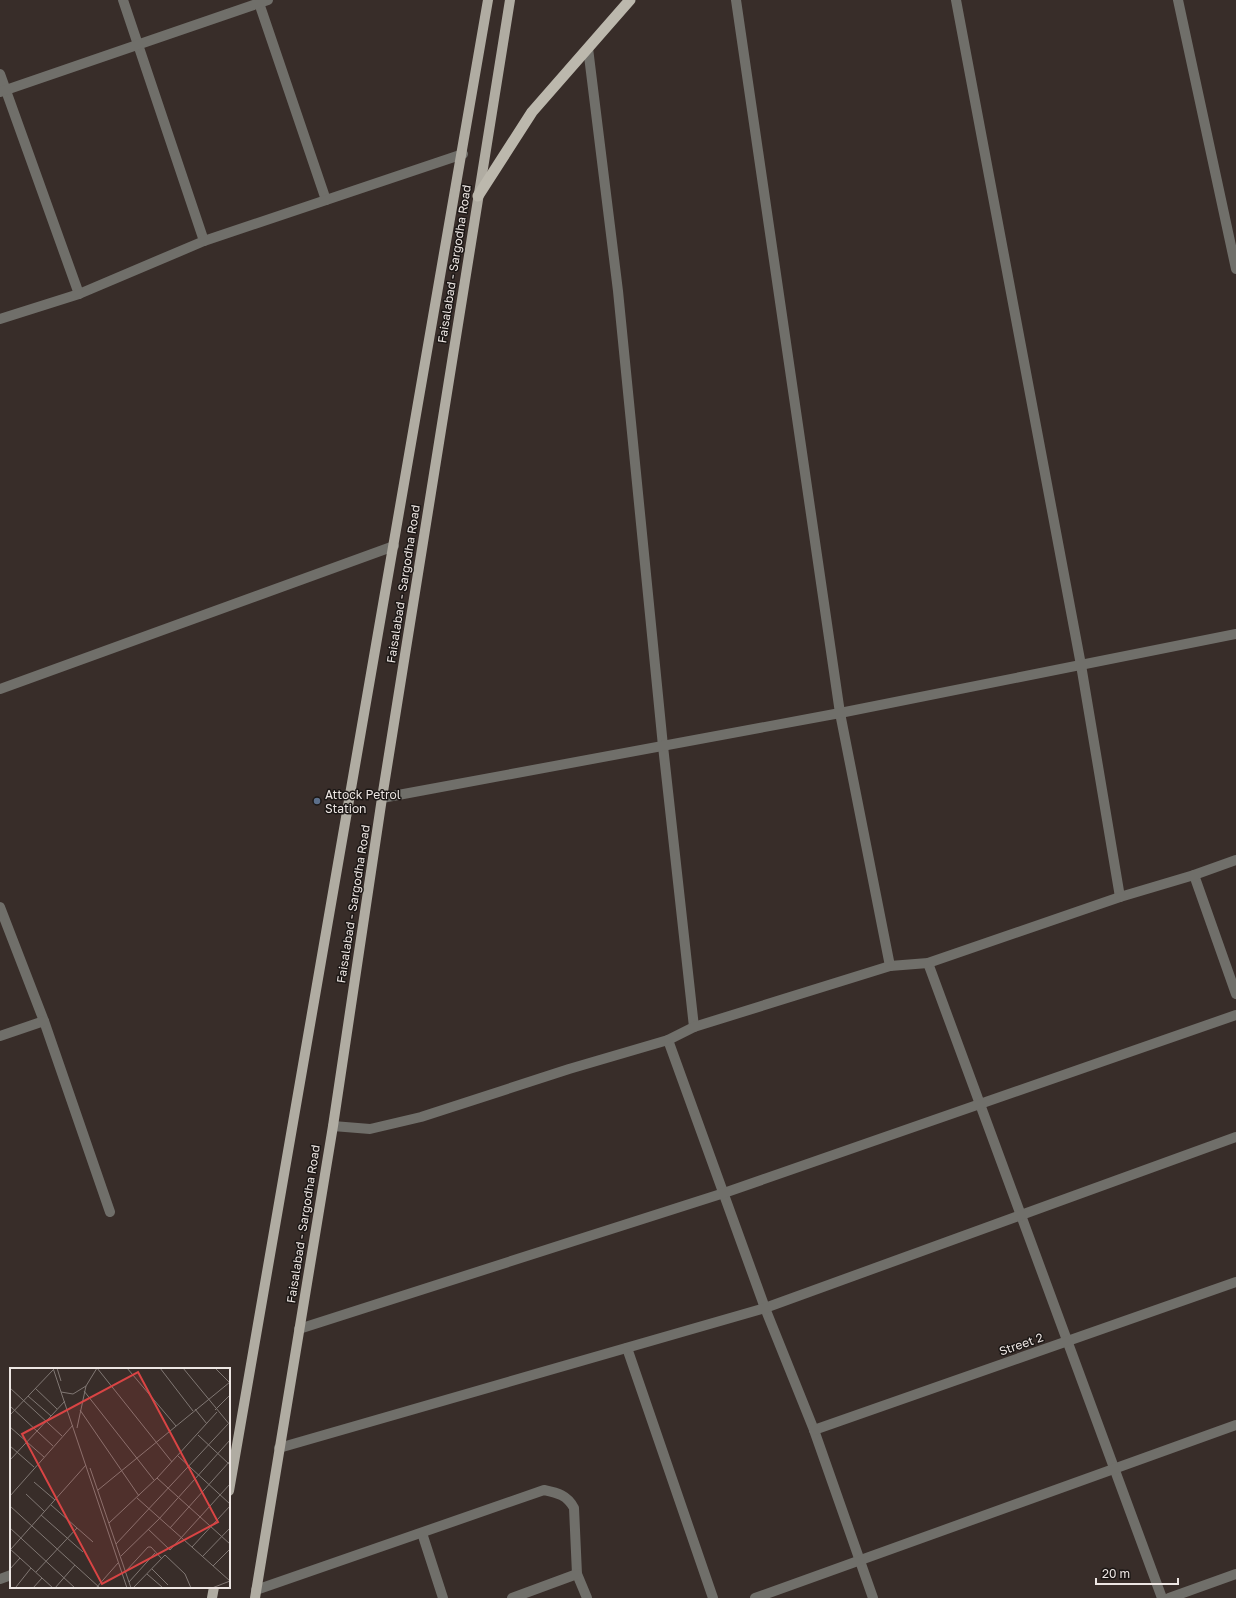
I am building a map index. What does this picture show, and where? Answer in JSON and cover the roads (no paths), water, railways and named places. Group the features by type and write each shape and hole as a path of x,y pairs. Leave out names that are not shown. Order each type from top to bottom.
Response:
{"highway":[{"path":"478,196 532,112 630,0"}],"main road":[{"name":"Faisalabad - Sargodha Road","path":"230,1485 488,0"},
{"name":"Faisalabad - Sargodha Road","path":"256,1594 333,1126 382,798 510,0"},
{"path":"212,1598 214,1588"}],"street":[{"path":"123,0 139,43 204,241"},
{"path":"736,0 840,713 890,966"},
{"path":"956,0 1081,665 1120,897"},
{"path":"1178,0 1236,269"},
{"path":"3,91 262,1 326,200"},
{"path":"588,48 618,291 663,746 694,1027"},
{"path":"0,74 3,91 79,294"},
{"path":"0,319 79,294 204,241 462,154"},
{"path":"0,690 394,546"},
{"path":"382,798 840,713 1236,634"},
{"path":"333,1126 370,1129 421,1117 481,1099 569,1069 668,1040 694,1027 890,966 928,963 1120,897 1194,875 1236,860"},
{"path":"1194,875 1236,994"},
{"path":"0,907 44,1020 110,1212"},
{"path":"928,963 1116,1468 1162,1598"},
{"path":"299,1329 724,1193 1236,1016"},
{"path":"0,1036 44,1020"},
{"path":"668,1040 766,1308 814,1430 873,1598"},
{"path":"279,1448 766,1308 1236,1137"},
{"name":"Street 2","path":"814,1430 1236,1282"},
{"path":"627,1348 713,1598"},
{"path":"755,1598 1236,1425"},
{"path":"256,1594 544,1490 559,1493 570,1500 574,1508 577,1574 587,1598"},
{"path":"422,1533 443,1598"},
{"path":"512,1598 577,1574"},
{"path":"1169,1598 1236,1574"},
{"path":"0,1579 10,1575"}],"place":[{"name":"Attock Petrol Station","path":"317,801"}]}
